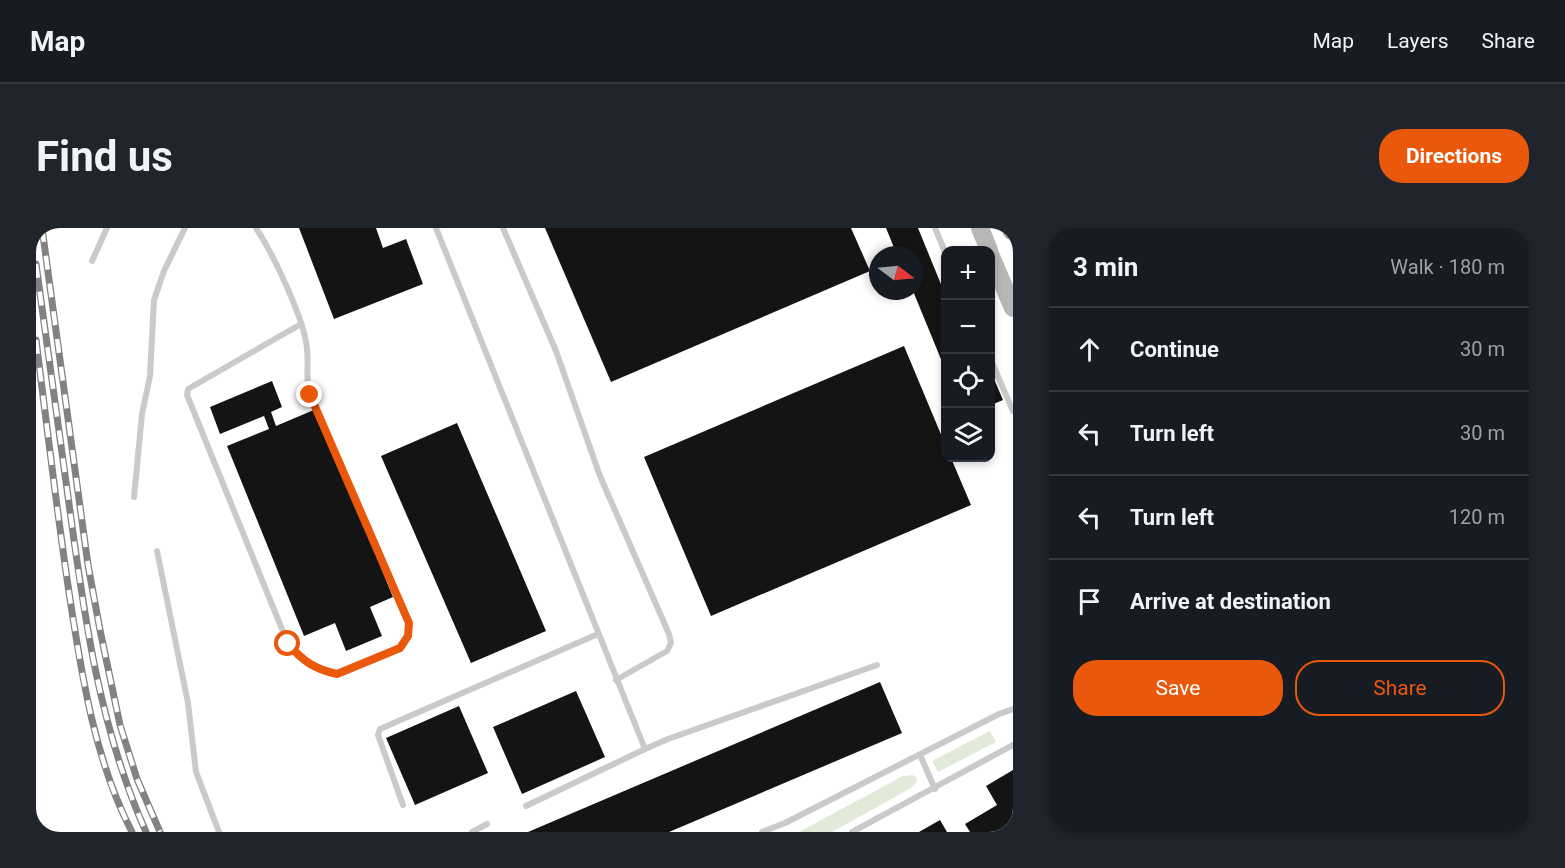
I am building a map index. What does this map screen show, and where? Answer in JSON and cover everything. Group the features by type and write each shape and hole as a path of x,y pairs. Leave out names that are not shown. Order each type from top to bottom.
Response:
{"main road":[{"path":"980,228 988,246"},
{"path":"995,264 1013,308"}],"lane":[{"path":"92,261 107,228"},
{"path":"134,498 142,414 150,376 154,300 164,271 185,228"},
{"path":"256,228 269,249 301,324 307,348 306,374 310,395 409,623 408,636 400,648 337,674 304,662 288,644 187,395 188,389 301,324"},
{"path":"436,228 645,749"},
{"path":"503,228 556,351 600,476 669,634 670,643 667,651 616,680"},
{"path":"935,228 942,246"},
{"path":"995,370 1013,411"},
{"path":"157,551 188,703 196,772 219,832"},
{"path":"403,805 378,735 380,729 598,634"},
{"path":"526,806 668,739 877,665"},
{"path":"762,832 785,823 1013,709"},
{"path":"852,832 1013,745"},
{"path":"921,754 934,789"},
{"path":"777,832 785,823"},
{"path":"472,832 487,824"}],"green space":[{"path":"990,731 996,742 938,772 932,761"},
{"path":"913,775 917,778 911,788 832,832 799,832 903,776"}],"building":[{"path":"299,228 376,228 383,248 406,239 423,284 334,319"},
{"path":"545,228 851,228 869,271 611,382"},
{"path":"886,228 918,228 941,284 941,359 917,300 923,300 923,246 893,246"},
{"path":"904,346 941,434 941,462 953,462 971,505 711,616 644,457"},
{"path":"272,381 282,407 271,412 276,426 316,409 393,597 370,607 382,636 346,651 335,623 304,636 227,446 269,429 264,416 220,434 210,407"},
{"path":"995,381 1003,400 995,403"},
{"path":"457,423 546,631 471,663 381,456"},
{"path":"880,682 902,733 669,832 528,832"},
{"path":"576,691 605,757 522,794 493,727"},
{"path":"459,706 488,773 415,805 386,738"},
{"path":"1013,770 1013,832 970,832 965,824 997,805 986,786"},
{"path":"940,820 947,832 919,832"}],"railway":[{"path":"42,228 88,565 100,630 120,725 137,779 160,832"},
{"path":"36,264 76,552 96,674 117,754 146,832"},
{"path":"36,340 65,567 85,688 108,777 132,832"}],"route":[{"path":"288,644 304,662 337,674 400,648 408,636 409,623 310,395"}]}
